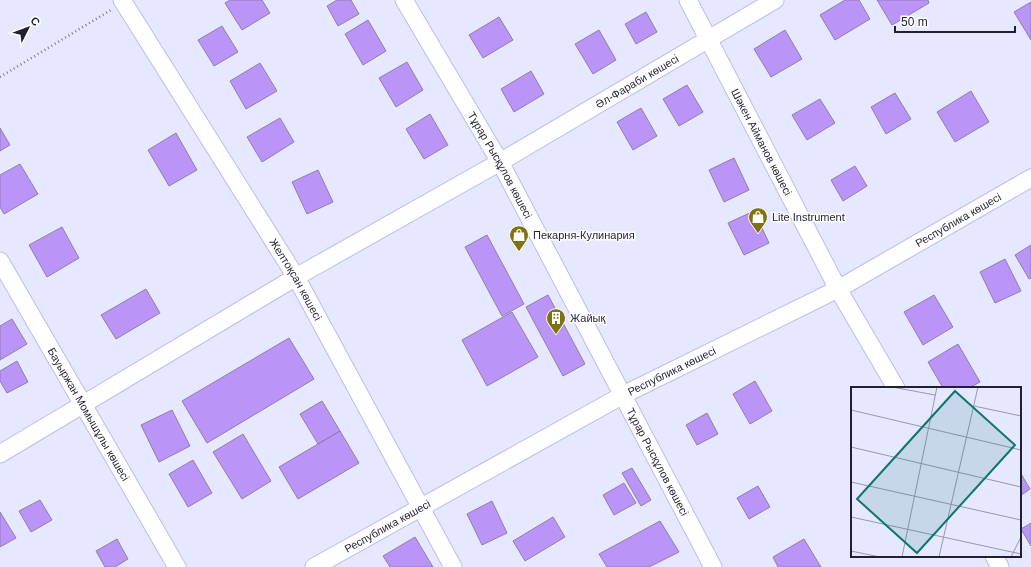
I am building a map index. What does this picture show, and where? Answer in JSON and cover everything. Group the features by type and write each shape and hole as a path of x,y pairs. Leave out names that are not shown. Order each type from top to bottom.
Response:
{"street":[{"name":"Тұрар Рысқұлов көшесі","path":"404,0 500,162 713,567"},
{"name":"Шәкен Айманов көшесі","path":"688,0 838,289 895,387"},
{"name":"Әл-Фараби көшесі","path":"0,454 296,277 500,162 775,0"},
{"name":"Желтоқсан көшесі","path":"123,1 296,277 453,567"},
{"name":"Республика көшесі","path":"314,567 623,395 838,289 1031,178"},
{"name":"Бауыржан Момышұлы көшесі","path":"0,261 177,567"},
{"path":"995,557 1000,567"}],"path":[{"path":"0,77 123,1"}],"building":[{"path":"230,0 262,0 270,13 242,30 225,3"},
{"path":"337,0 351,0 359,14 338,26 327,6"},
{"path":"845,0 859,0 870,19 835,40 820,15"},
{"path":"877,0 928,0 929,3 892,25"},
{"path":"1031,2 1031,40 1014,12"},
{"path":"646,12 657,32 636,44 625,24"},
{"path":"499,17 513,40 483,58 469,35"},
{"path":"368,20 386,51 363,65 345,34"},
{"path":"222,26 238,52 214,66 198,40"},
{"path":"599,30 616,60 593,74 575,44"},
{"path":"785,30 802,59 771,77 754,49"},
{"path":"407,62 423,90 396,107 379,78"},
{"path":"260,63 277,91 246,109 230,81"},
{"path":"531,71 544,94 514,112 501,89"},
{"path":"687,85 703,112 679,126 663,99"},
{"path":"971,91 989,122 955,142 937,112"},
{"path":"895,93 911,119 886,134 871,107"},
{"path":"820,99 835,123 807,140 792,115"},
{"path":"641,108 657,136 633,150 617,122"},
{"path":"430,114 448,145 424,159 406,129"},
{"path":"280,118 294,142 262,162 247,137"},
{"path":"0,128 10,145 0,151"},
{"path":"176,133 197,170 169,186 148,150"},
{"path":"734,158 749,190 724,202 709,170"},
{"path":"20,164 38,194 4,214 0,207 0,175"},
{"path":"855,166 867,186 843,201 831,180"},
{"path":"318,170 333,202 307,214 292,182"},
{"path":"754,211 769,243 744,255 728,223"},
{"path":"62,227 79,258 47,277 29,245"},
{"path":"487,235 524,304 502,316 465,247"},
{"path":"1031,245 1031,278 1029,279 1015,255"},
{"path":"1005,259 1021,291 995,303 980,272"},
{"path":"146,289 160,313 116,339 101,315"},
{"name":"Жайық","path":"548,295 585,364 563,376 526,307"},
{"path":"934,295 953,327 923,345 904,312"},
{"path":"512,312 538,357 487,386 462,340"},
{"path":"12,319 27,344 0,360 0,326"},
{"path":"289,338 314,379 207,443 182,401"},
{"path":"958,344 980,382 971,387 942,387 928,362"},
{"path":"17,361 28,382 7,393 0,381 0,371"},
{"path":"755,381 772,411 750,424 733,394"},
{"path":"322,401 340,431 318,444 300,414"},
{"path":"172,410 190,446 159,462 141,425"},
{"path":"707,413 718,434 697,445 686,425"},
{"path":"340,431 359,463 298,499 279,467"},
{"path":"243,434 271,481 242,499 213,452"},
{"path":"193,460 212,493 188,507 169,474"},
{"path":"632,468 651,500 641,506 622,473"},
{"path":"1021,474 1030,489 1021,495"},
{"path":"624,483 636,503 614,515 603,495"},
{"path":"758,486 770,507 749,519 737,498"},
{"path":"40,500 52,520 31,532 19,511"},
{"path":"492,501 507,533 482,545 467,514"},
{"path":"0,512 16,538 0,547"},
{"path":"553,517 565,537 525,561 513,541"},
{"path":"660,521 679,552 649,567 607,567 599,554"},
{"path":"1031,523 1031,546 1021,529"},
{"path":"415,537 433,567 390,567 383,556"},
{"path":"117,539 128,559 115,567 105,567 96,551"},
{"path":"804,539 821,567 778,567 773,557"}],"place":[{"name":"Lite Instrument","path":"758,234"},
{"name":"Пекарня-Кулинария","path":"519,252"},
{"name":"Жайық","path":"556,335"}]}
